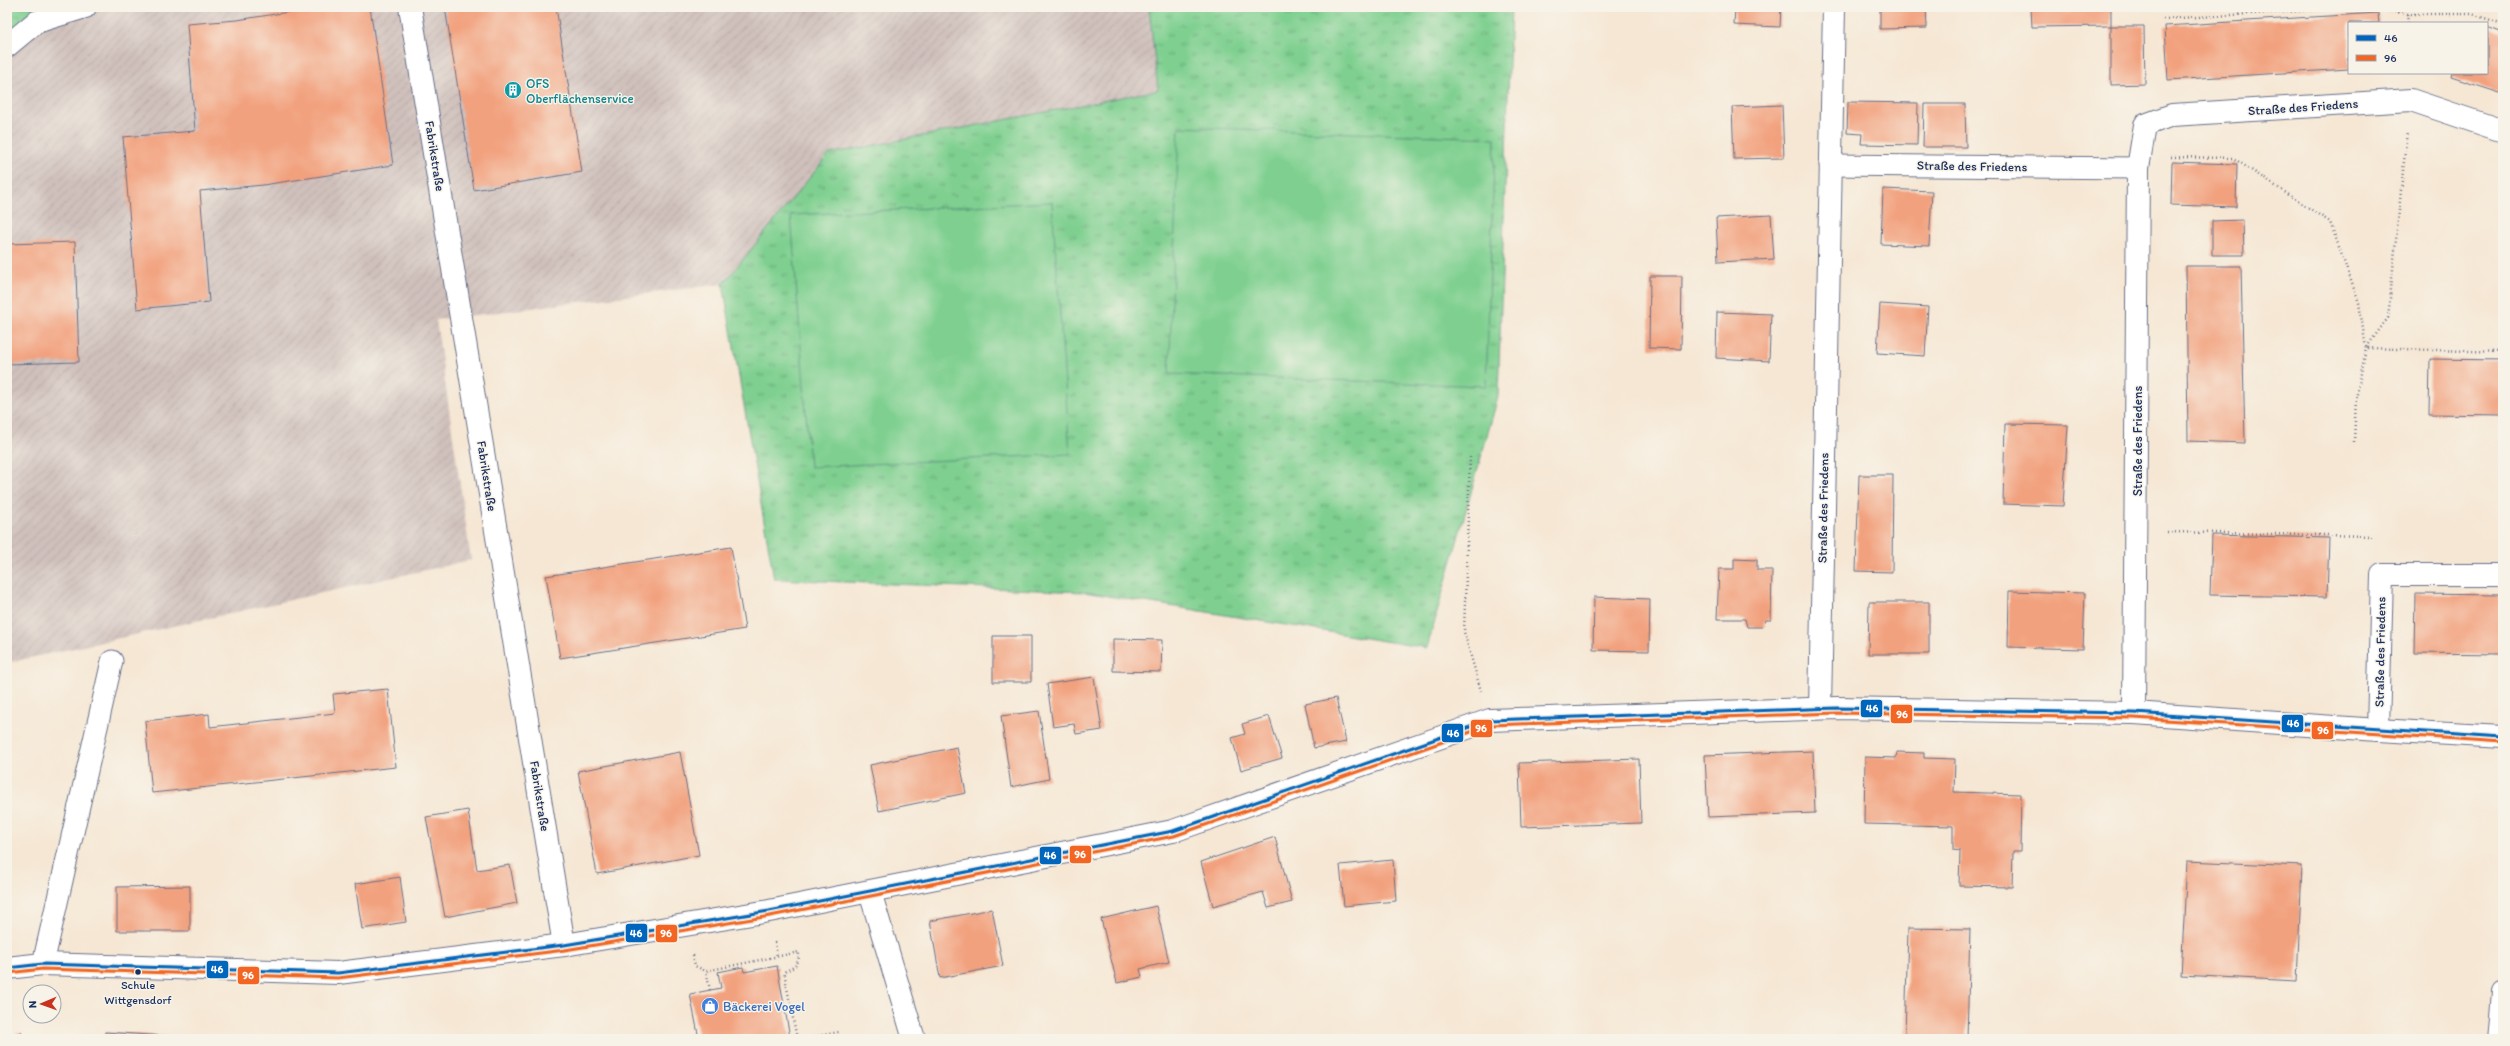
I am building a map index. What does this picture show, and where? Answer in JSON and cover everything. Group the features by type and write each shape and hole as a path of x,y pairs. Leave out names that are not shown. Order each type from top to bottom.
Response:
{"street":[{"path":"7,46 36,22 85,7"},
{"name":"Fabrikstraße","path":"410,7 564,945"},
{"name":"Straße des Friedens","path":"1820,708 1834,7"},
{"name":"Straße des Friedens","path":"2134,713 2137,531 2138,162 2145,125 2172,115 2410,100 2503,131"},
{"name":"Straße des Friedens","path":"2378,730 2382,575 2503,575"},
{"path":"7,968 43,964 338,973 564,945 870,892 1173,831 1490,720 1820,708 2134,713 2503,737"},
{"path":"870,892 914,1039"},
{"path":"2499,1039 2503,994"}],"lane":[{"name":"Straße des Friedens","path":"1830,165 2138,162"},
{"path":"43,964 112,661"}],"path":[{"path":"2163,19 2369,7 2408,14 2472,14 2503,24"},
{"path":"2408,14 2408,22"},
{"path":"2366,348 2388,318 2410,100"},
{"path":"2138,162 2233,158 2330,222 2359,304 2366,348 2356,399 2354,442"},
{"path":"2366,348 2503,352"},
{"path":"1470,457 1464,632 1490,720"},
{"path":"2137,531 2374,536"},
{"path":"775,944 777,957"},
{"path":"693,954 695,966 706,971 799,952 799,960 795,967 784,972 797,1039"},
{"path":"706,971 710,990"},
{"path":"802,1039 839,1032"}],"shaded area":[{"path":"85,7 1149,7 1158,90 829,154 723,284 436,320 471,560 7,663 7,46"}],"green space":[{"path":"7,7 85,7 7,46"},
{"path":"1149,7 1511,7 1498,397 1427,648 1084,592 774,579 723,284 829,154 1158,90"},
{"path":"1179,127 1495,138 1486,386 1169,374"},
{"path":"1052,202 1070,454 810,467 791,215"}],"building":[{"path":"321,7 370,7 393,165 263,185 200,191 209,302 137,309 123,137 195,131 187,24 237,20"},
{"name":"OFS Oberflächenservice","path":"445,7 556,7 582,172 474,190"},
{"path":"1735,7 1781,7 1780,27 1734,25"},
{"path":"1880,7 1926,7 1927,28 1880,29"},
{"path":"2031,7 2111,7 2111,26 2032,27"},
{"path":"2378,13 2379,22 2348,22 2348,69 2168,80 2165,26"},
{"path":"2111,26 2144,26 2145,84 2111,85"},
{"path":"2488,27 2503,33 2503,94 2451,77 2452,74 2488,74"},
{"path":"1848,102 1918,103 1917,145 1861,144 1862,134 1847,133"},
{"path":"1924,104 1965,104 1966,147 1923,147"},
{"path":"1782,105 1784,158 1734,159 1732,107"},
{"path":"2172,162 2237,164 2236,207 2171,205"},
{"path":"1883,189 1932,191 1929,246 1881,244"},
{"path":"1771,215 1774,259 1718,262 1716,218"},
{"path":"2243,220 2244,255 2212,255 2212,221"},
{"path":"75,242 79,362 7,364 7,244"},
{"path":"2186,266 2241,266 2245,443 2188,441"},
{"path":"1650,276 1682,276 1681,349 1649,348"},
{"path":"1880,304 1928,307 1925,356 1877,353"},
{"path":"1717,312 1771,314 1769,361 1716,358"},
{"path":"2430,359 2503,360 2503,415 2429,414"},
{"path":"2005,424 2068,425 2063,506 2003,504"},
{"path":"1859,475 1893,475 1892,572 1856,571"},
{"path":"2212,535 2329,538 2327,597 2210,595"},
{"path":"731,547 745,629 560,658 546,576"},
{"path":"1734,559 1757,560 1757,570 1772,570 1771,620 1766,620 1763,627 1747,627 1745,619 1717,619 1719,569 1734,569"},
{"path":"2009,591 2085,593 2083,649 2008,647"},
{"path":"2415,594 2503,595 2503,654 2414,653"},
{"path":"1594,597 1650,599 1649,651 1593,650"},
{"path":"1869,602 1929,602 1929,654 1868,654"},
{"path":"993,636 1031,636 1031,682 993,682"},
{"path":"1113,639 1162,640 1161,672 1113,671"},
{"path":"1094,677 1102,730 1076,734 1074,724 1053,727 1047,684"},
{"path":"388,689 396,767 152,793 145,721 209,714 210,727 335,713 333,694"},
{"path":"1336,698 1346,742 1314,748 1305,704"},
{"path":"1039,711 1049,779 1011,787 1001,716"},
{"path":"1269,716 1282,758 1241,770 1232,738 1245,734 1242,724"},
{"path":"957,747 966,793 879,811 870,765"},
{"path":"1813,751 1815,813 1708,817 1705,755"},
{"path":"680,752 699,855 597,874 578,771"},
{"path":"1897,752 1924,753 1924,758 1955,759 1954,792 2021,794 2020,852 2013,852 2012,887 1959,886 1960,851 1953,850 1953,826 1864,824 1865,757 1896,758"},
{"path":"1639,759 1641,823 1521,827 1519,763"},
{"path":"468,810 477,870 510,865 517,903 445,917 426,817"},
{"path":"1275,837 1292,902 1268,908 1263,892 1213,906 1201,862"},
{"path":"1393,860 1396,901 1344,906 1340,865"},
{"path":"2187,861 2302,866 2297,981 2181,975"},
{"path":"400,877 406,922 362,929 355,884"},
{"path":"190,886 190,931 117,931 117,887"},
{"path":"1156,906 1169,962 1140,969 1142,977 1117,983 1101,919"},
{"path":"992,909 1003,966 940,978 930,921"},
{"path":"1908,928 1970,929 1967,1039 1905,1039"},
{"path":"777,966 790,1037 780,1039 699,1039 690,994 721,988 718,972 743,967 744,972"},
{"path":"21,1032 24,1039 7,1039 7,1037"},
{"path":"105,1032 165,1036 165,1039 104,1039"}],"transit line":[{"name":"46","path":"7,968 43,964 338,973 564,945 769,911 1173,831 1490,720 1837,708 2134,713 2503,737"},
{"name":"96","path":"8,973 43,969 338,978 565,950 770,916 1174,836 1491,725 1837,713 2134,718 2503,742"}],"place":[{"name":"OFS Oberflächenservice","path":"513,90"},
{"name":"Schule Wittgensdorf","path":"138,972"},
{"name":"Bäckerei Vogel","path":"710,1006"}]}
